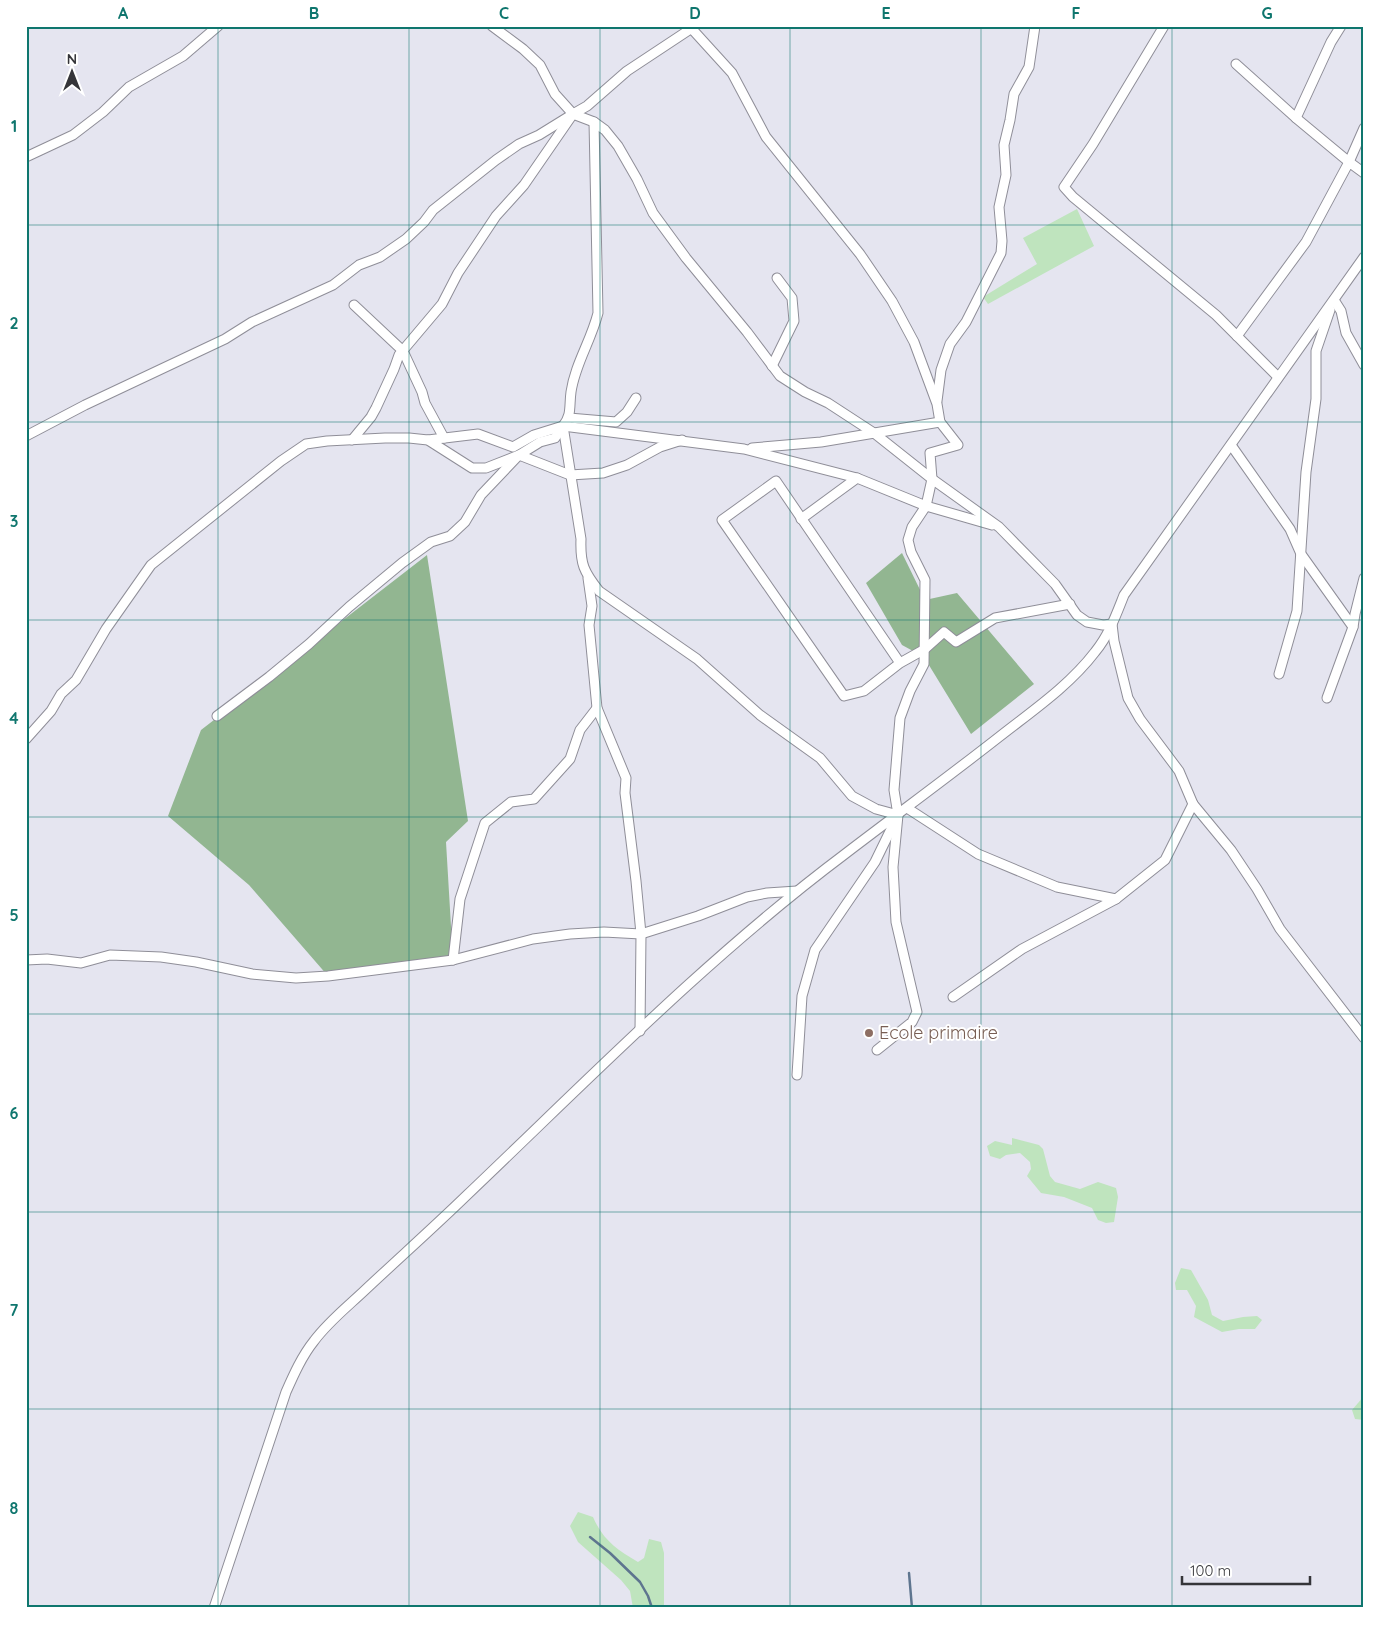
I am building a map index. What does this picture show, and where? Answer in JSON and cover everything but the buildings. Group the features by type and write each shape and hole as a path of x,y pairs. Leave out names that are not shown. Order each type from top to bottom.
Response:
{"street":[{"path":"26,157 73,135 103,112 129,87 183,56 218,26"},
{"path":"492,26 523,49 540,65 555,94 573,114 594,122 605,130 618,146 653,213 686,258 747,332 780,376 804,392 828,403 874,433 932,479 1000,527 1056,584 1077,614 1087,622 1103,625 1112,624"},
{"path":"937,404 941,370 950,344 966,322 1001,253 1002,241 999,207 1006,175 1004,145 1014,94 1029,67 1035,26"},
{"path":"1164,26 1093,144 1064,187 1073,197 1216,316 1278,377"},
{"path":"1296,118 1340,26"},
{"path":"26,436 85,405 225,339 252,322 333,285 359,265 380,257 406,239 424,222 433,210 496,160 519,144 539,135 587,106 627,70 693,28 732,73 766,137 860,254 892,301 914,342 937,404 940,422 958,445 930,452 932,479 926,506 912,528 908,540 911,552 925,580 924,664 910,691 900,718 894,790 898,815 893,867 896,922 917,1012 912,1022 877,1050"},
{"path":"1236,64 1296,118 1364,173"},
{"path":"352,440 371,417 399,355 442,304 458,273 496,216 524,185 573,114"},
{"path":"217,716 309,644 348,607 402,563 431,542 450,536 465,522 481,495 519,456 540,442 555,438 569,418 571,391 579,362 598,313 594,122"},
{"path":"1237,336 1306,242 1349,162 1364,128"},
{"path":"214,1608 286,1392 300,1362 315,1339 687,986 762,919 1059,689 1083,667 1098,649 1112,624 1124,595 1364,257"},
{"path":"772,366 794,321 792,298 777,278"},
{"path":"1334,300 1341,311 1346,333 1364,365"},
{"path":"1279,674 1297,611 1306,472 1316,399 1316,351 1334,300"},
{"path":"354,305 403,351 422,392 425,403 444,438"},
{"path":"569,418 616,422 627,412 636,398"},
{"path":"744,449 821,442 940,422"},
{"path":"563,426 581,539 580,558 587,576 592,606 589,626 597,708 626,778 626,801 640,934 640,1031"},
{"path":"26,738 51,710 61,694 76,680 106,629 151,565 281,460 306,444 327,441 409,438 428,440 478,434 513,447 534,435 563,426 682,440 744,449 857,478 926,506 1000,527"},
{"path":"428,440 472,468 486,468 519,456 570,475 603,473 627,465 660,448 682,440"},
{"path":"1231,445 1290,529 1301,554 1353,628"},
{"path":"801,519 857,478"},
{"path":"900,663 776,481 722,520 844,696 864,691 900,663 924,649 944,632 956,642 996,618 1070,604"},
{"path":"587,576 599,591 697,659 760,715 820,758 852,796 876,809 898,815"},
{"path":"1327,698 1353,628 1364,578"},
{"path":"1112,624 1114,641 1128,698 1140,719 1180,771 1193,804 1231,850 1257,889 1280,929 1364,1038"},
{"path":"453,960 460,898 485,823 511,802 534,798 570,759 580,730 597,708"},
{"path":"953,997 1022,949 1116,900 1164,860 1193,804"},
{"path":"907,808 978,854 1057,887 1116,900"},
{"path":"797,1075 802,996 815,950 875,862 898,815"},
{"path":"26,960 47,959 81,963 110,955 162,957 252,974 296,978 328,976 453,960 542,937 604,932 640,934 698,916 747,897 766,893 796,891"}],"green space":[{"path":"1077,209 1094,246 988,304 983,297 1037,264 1023,238"},
{"path":"902,553 925,600 957,593 1034,684 971,734 924,657 902,645 866,583"},
{"path":"427,555 468,821 446,842 453,960 328,976 249,885 168,816 201,730"},
{"path":"1012,1138 1039,1145 1043,1149 1050,1176 1055,1182 1080,1189 1098,1182 1116,1188 1118,1197 1114,1222 1106,1223 1098,1220 1092,1208 1064,1197 1041,1193 1027,1176 1031,1169 1030,1162 1020,1153 1006,1155 1000,1159 990,1156 987,1146 995,1141 1012,1145"},
{"path":"1181,1268 1191,1270 1208,1300 1212,1315 1223,1321 1257,1316 1262,1320 1255,1329 1222,1332 1194,1317 1196,1306 1187,1290 1176,1290 1175,1283"},
{"path":"1364,1396 1364,1420 1355,1419 1352,1410"},
{"path":"578,1512 593,1517 601,1532 611,1543 638,1562 644,1558 649,1539 661,1542 664,1553 664,1608 633,1608 630,1591 621,1580 578,1542 570,1526"}],"waterway":[{"path":"590,1537 640,1582 652,1608"},
{"path":"909,1573 912,1608"}],"place":[{"name":"Ecole primaire","path":"869,1033"}]}
